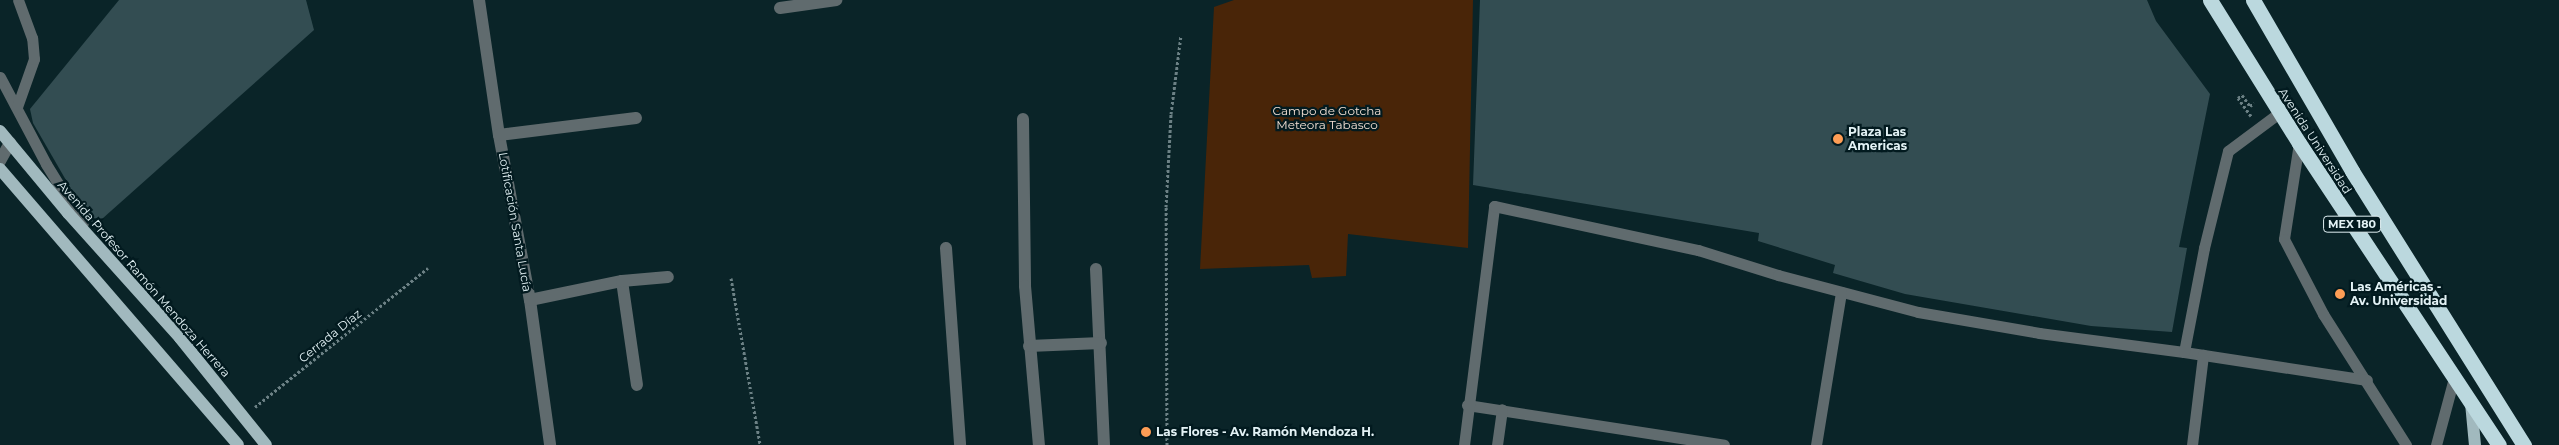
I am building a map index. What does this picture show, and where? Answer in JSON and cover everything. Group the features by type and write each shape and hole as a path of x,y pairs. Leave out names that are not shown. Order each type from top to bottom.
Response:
{"highway":[{"name":"Avenida Universidad","path":"2210,0 2298,143 2499,445"},
{"name":"Avenida Universidad","path":"2253,0 2352,171 2524,445"}],"main road":[{"name":"Avenida Profesor Ramón Mendoza Herrera","path":"0,131 96,245 180,338 266,445"},
{"path":"0,169 238,445"},
{"path":"2470,403 2475,445"}],"street":[{"name":"Lotificación Santa Lucía","path":"479,0 499,135 530,300 550,445"},
{"path":"780,8 836,0"},
{"path":"499,135 636,118"},
{"path":"1023,118 1025,286 1039,445"},
{"path":"0,161 10,143"},
{"path":"946,248 960,445"},
{"path":"1096,269 1101,343 1104,445"},
{"path":"530,300 622,281 668,277"},
{"path":"622,281 637,385"},
{"path":"1029,346 1101,343"}],"lane":[{"path":"18,0 32,38 34,60 18,107"},
{"path":"0,77 18,107 46,164 96,245"},
{"path":"2184,352 2204,248 2228,151 2279,113"},
{"path":"2298,143 2284,239 2323,314 2367,380 2406,445"},
{"path":"1464,445 1467,405 1494,206 1698,250 1841,292 1941,316 2367,380"},
{"path":"1816,445 1841,292"},
{"path":"2192,445 2203,355"},
{"path":"2436,445 2454,378"},
{"path":"1467,405 1724,445"},
{"path":"1497,445 1502,409"}],"path":[{"path":"1167,445 1166,207 1171,114 1181,34"},
{"path":"2250,106 2242,95 2238,98 2251,116"},
{"name":"Cerrada Díaz","path":"244,417 428,268"},
{"path":"730,278 760,445"}],"green space":[{"name":"Campo de Gotcha Meteora Tabasco","path":"1234,0 1473,0 1468,248 1348,234 1346,276 1312,278 1309,265 1200,269 1214,7"}],"building":[{"path":"119,0 306,0 314,30 93,227 33,123 30,109"},
{"name":"Plaza Las Americas","path":"1480,0 2147,0 2156,21 2210,94 2179,247 2187,248 2172,332 2091,326 1905,294 1833,273 1835,265 1758,241 1759,233 1473,185"}],"place":[{"name":"Plaza Las Americas","path":"1838,139"},
{"name":"Las Américas - Av. Universidad","path":"2340,294"},
{"name":"Las Flores - Av. Ramón Mendoza H.","path":"1146,432"}]}
